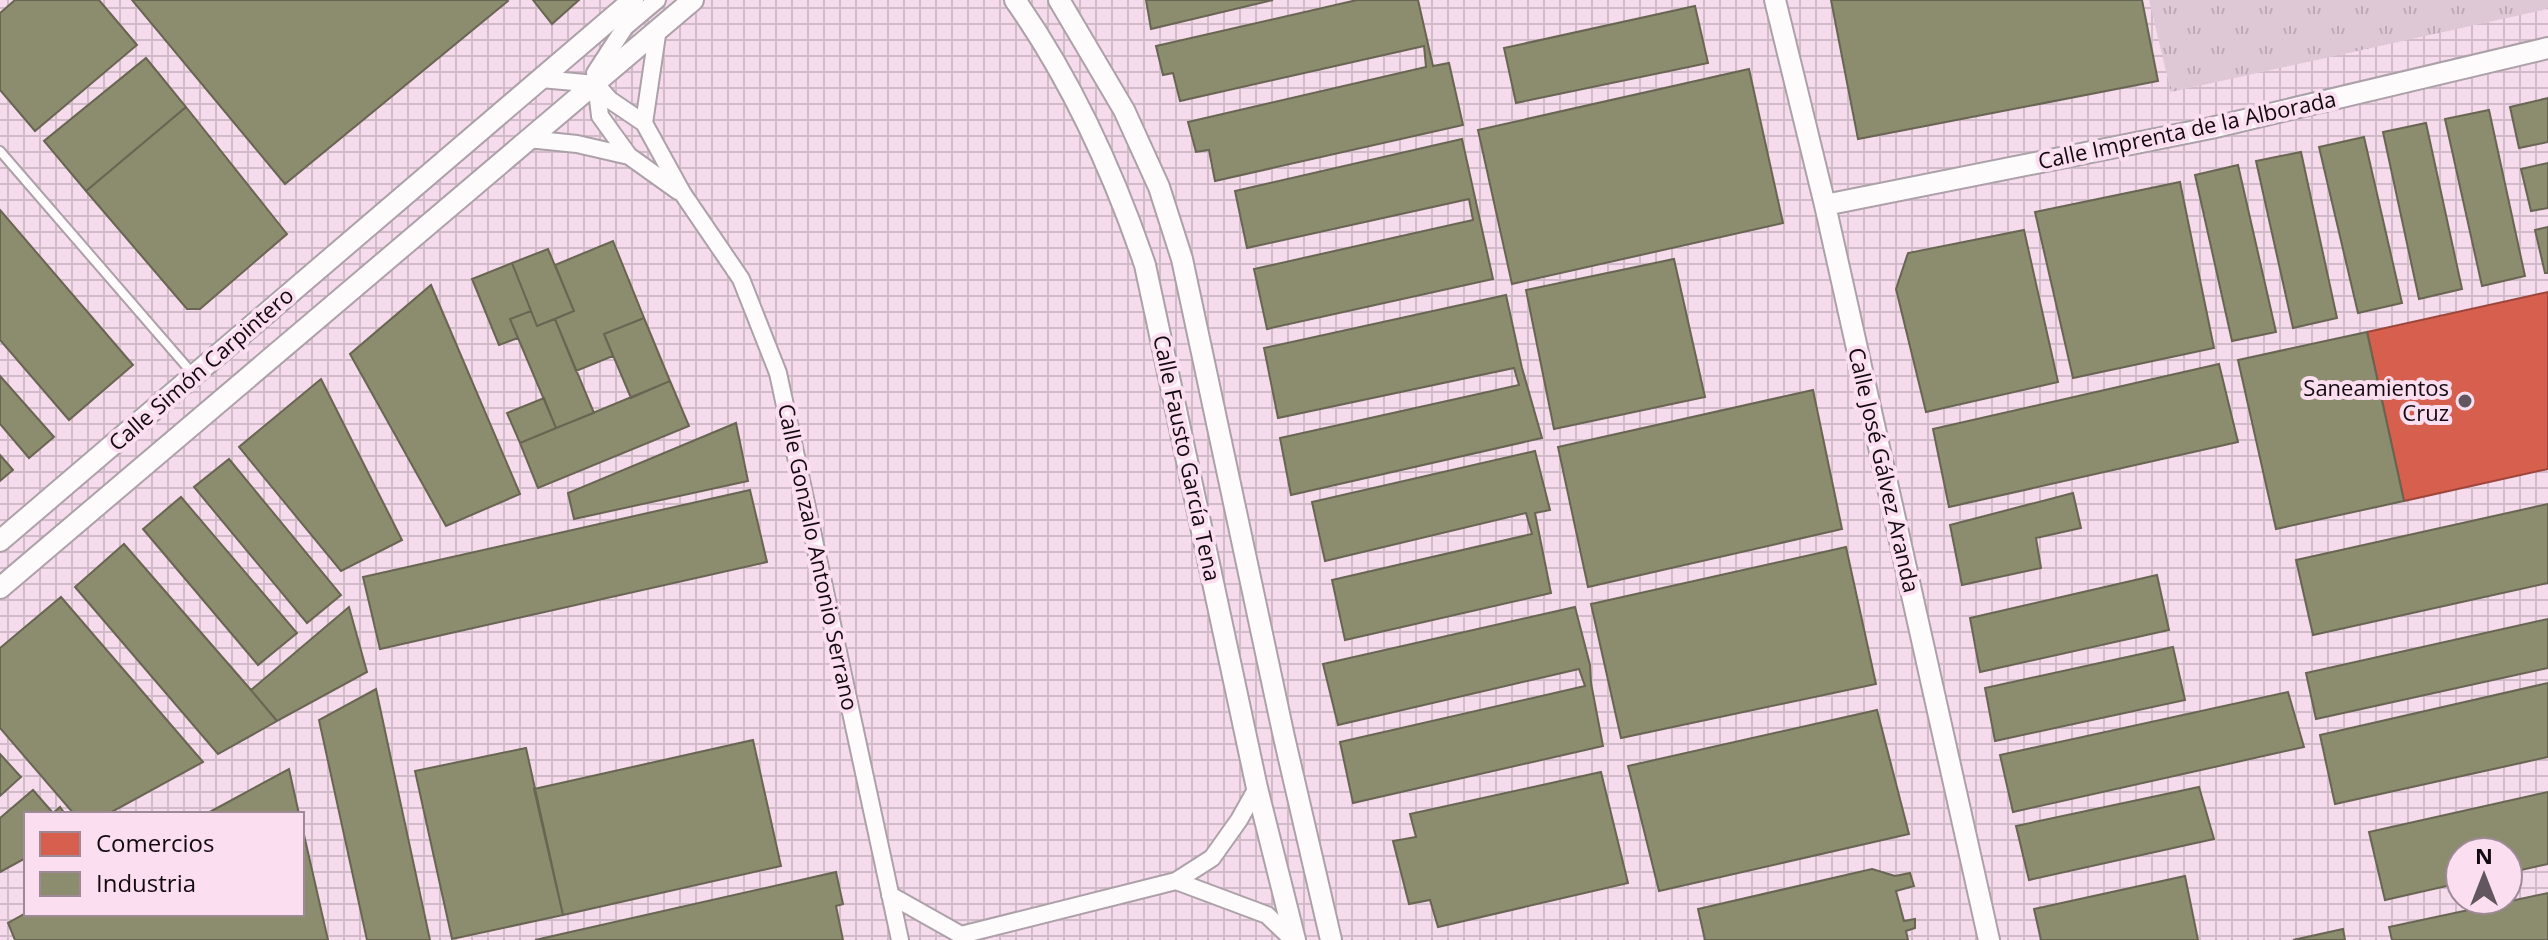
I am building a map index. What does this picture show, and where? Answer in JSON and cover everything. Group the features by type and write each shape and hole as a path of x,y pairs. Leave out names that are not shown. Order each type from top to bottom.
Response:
{"street":[{"name":"Calle Simón Carpintero","path":"0,541 633,0"},
{"name":"Calle Simón Carpintero","path":"596,84 595,73 625,27 657,0"},
{"name":"Calle Simón Carpintero","path":"0,588 693,0"},
{"name":"Calle Fausto García Tena","path":"1015,0 1041,36 1089,125 1121,195 1145,265 1257,788 1294,940"},
{"name":"Calle Fausto García Tena","path":"1059,0 1124,110 1159,187 1182,259 1284,737 1331,940"},
{"name":"Calle José Gálvez Aranda","path":"1775,0 1825,205 1989,940"},
{"path":"644,123 658,28"},
{"name":"Calle Imprenta de la Alborada","path":"1825,205 2211,128 2548,48"},
{"path":"541,79 596,84"},
{"name":"Calle Gonzalo Antonio Serrano","path":"596,84 610,100 644,123 683,194 741,279 778,373 900,940"},
{"name":"Calle Gonzalo Antonio Serrano","path":"596,84 600,116 629,156 683,194"},
{"name":"Calle Gonzalo Antonio Serrano","path":"528,139 577,144 629,156"},
{"path":"362,232 357,249 361,259 387,259"},
{"path":"326,263 350,265 354,276 351,290"},
{"path":"77,476 76,501 101,502"},
{"path":"32,514 52,508 63,513 65,525 56,540"},
{"path":"890,895 960,938 1176,881 1212,858 1257,788"},
{"path":"1176,881 1267,915 1294,940"}],"lane":[{"path":"0,151 194,376"}],"shaded area":[{"path":"0,0 2548,0 2548,940 0,940"}],"green space":[{"path":"2149,0 2548,0 2548,9 2171,92"}],"building: Comercios":[{"name":"Saneamientos Cruz","path":"2548,292 2548,469 2404,501 2367,332"}],"building: Industria":[{"path":"15,0 99,0 137,45 35,131 0,90 0,13"},
{"path":"132,0 507,0 508,1 285,184"},
{"path":"533,0 579,0 552,24"},
{"path":"1146,0 1273,0 1151,29"},
{"path":"1357,0 1418,0 1433,66 1449,63 1463,125 1215,181 1209,150 1196,152 1188,122 1426,67 1424,46 1180,101 1173,73 1163,75 1156,46"},
{"path":"1831,0 2142,0 2158,81 1858,139"},
{"path":"1695,6 1708,63 1516,103 1504,48"},
{"path":"146,58 186,107 86,191 44,141"},
{"path":"1749,69 1783,223 1512,284 1478,130"},
{"path":"2548,98 2548,142 2519,148 2510,107"},
{"path":"186,107 287,234 200,309 187,309 86,191"},
{"path":"2489,110 2525,276 2482,286 2445,119"},
{"path":"2426,123 2462,289 2419,299 2383,132"},
{"path":"2364,137 2402,303 2358,313 2319,147"},
{"path":"1462,139 1493,279 1267,329 1254,269 1473,220 1469,199 1247,248 1235,191"},
{"path":"2301,152 2337,318 2293,328 2256,161"},
{"path":"2548,163 2548,208 2531,211 2521,169"},
{"path":"2238,165 2276,332 2232,341 2195,175"},
{"path":"2180,182 2214,348 2073,378 2035,212"},
{"path":"0,210 133,365 69,420 0,340"},
{"path":"2548,227 2548,273 2545,273 2535,230"},
{"path":"2024,230 2058,382 1926,412 1896,289 1908,253"},
{"path":"613,241 644,318 604,334 613,356 576,371 555,319 574,311 555,265"},
{"path":"548,249 574,311 537,326 512,263"},
{"path":"1674,259 1705,397 1554,429 1526,290"},
{"path":"512,263 531,311 510,319 518,338 499,345 472,279"},
{"path":"431,285 520,494 446,526 350,354"},
{"path":"1506,295 1542,438 1291,495 1280,438 1519,385 1514,368 1278,418 1264,348"},
{"path":"531,311 537,326 555,319 594,413 556,428 510,319"},
{"path":"644,318 670,381 631,398 604,334"},
{"path":"2367,332 2404,501 2276,529 2238,360"},
{"path":"2219,364 2238,442 1949,507 1933,429"},
{"path":"0,376 54,437 29,458 0,424"},
{"path":"321,379 402,540 341,571 239,447"},
{"path":"670,381 689,426 538,488 520,443"},
{"path":"1813,390 1842,529 1588,587 1558,447"},
{"path":"544,398 556,428 520,443 507,413"},
{"path":"736,423 748,481 574,519 568,493"},
{"path":"1535,451 1550,510 1535,513 1551,593 1345,640 1332,580 1532,534 1526,513 1325,561 1312,502"},
{"path":"0,455 13,470 0,481"},
{"path":"229,459 341,595 307,623 194,487"},
{"path":"750,490 767,562 380,649 363,577"},
{"path":"2073,493 2081,528 2036,538 2041,568 1962,585 1950,525"},
{"path":"181,497 297,633 258,665 143,529"},
{"path":"2548,504 2548,583 2313,635 2296,560"},
{"path":"124,544 277,721 218,754 75,587"},
{"path":"1846,547 1876,684 1621,738 1591,604"},
{"path":"2157,575 2169,630 1980,672 1970,618"},
{"path":"61,597 203,762 112,812 72,812 0,728 0,648"},
{"path":"349,607 367,672 277,721 251,690"},
{"path":"1575,607 1590,665 1603,746 1353,803 1340,742 1585,686 1579,669 1338,725 1323,664"},
{"path":"2548,619 2548,668 2316,719 2306,673"},
{"path":"2173,647 2185,700 1995,741 1985,688"},
{"path":"2548,683 2548,757 2335,804 2320,735"},
{"path":"376,689 430,940 367,940 319,720"},
{"path":"2288,692 2304,747 2013,812 2000,755"},
{"path":"1877,710 1909,834 1659,891 1628,766"},
{"path":"753,740 781,866 563,915 534,789"},
{"path":"526,748 563,915 452,939 415,771"},
{"path":"0,754 21,777 0,796"},
{"path":"289,769 299,812 210,812"},
{"path":"1601,772 1628,883 1438,927 1430,900 1409,904 1393,841 1416,837 1410,814"},
{"path":"2199,787 2214,839 2029,880 2016,826"},
{"path":"33,790 52,812 24,812 24,859 0,872 0,818"},
{"path":"2548,792 2548,864 2524,869 2524,836 2444,836 2444,887 2385,900 2369,832"},
{"path":"304,835 328,940 15,940 8,923 24,914 304,916"},
{"path":"1872,869 1895,876 1910,873 1914,886 1896,891 1904,921 1915,919 1915,928 1906,931 1908,940 1705,940 1698,909"},
{"path":"836,872 843,904 836,906 843,940 535,940"},
{"path":"2185,876 2198,940 2041,940 2034,909"},
{"path":"2548,893 2548,940 2392,940 2389,927 2444,915 2524,916 2524,898"},
{"path":"2343,929 2345,940 2293,940"}],"place":[{"name":"Saneamientos Cruz","path":"2465,401"}]}
